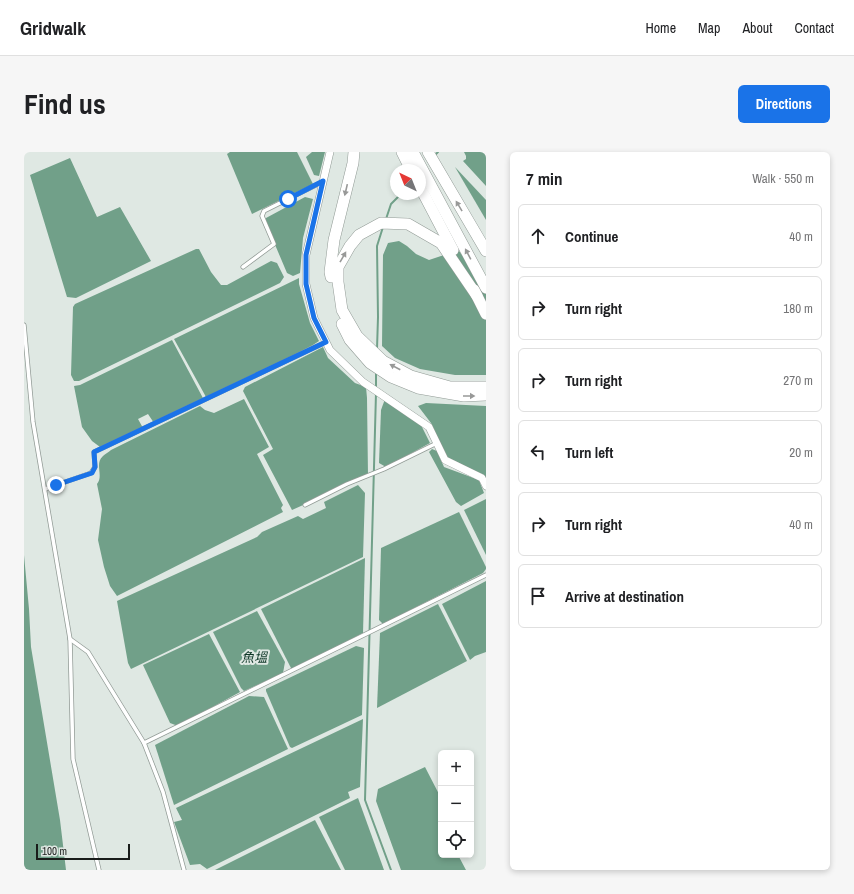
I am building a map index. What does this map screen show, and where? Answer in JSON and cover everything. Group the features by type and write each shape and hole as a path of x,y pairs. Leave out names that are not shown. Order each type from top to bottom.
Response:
{"highway":[{"path":"354,152 353,163 334,240 330,272 334,308 350,340 370,362 383,361 411,376 450,387 486,387"},
{"path":"402,152 408,164"},
{"path":"413,152 486,288"},
{"path":"430,156 486,251"},
{"path":"426,199 486,314"},
{"path":"476,296 441,243 408,224 381,223 359,235 350,246 338,267 338,282 342,310 357,336 391,377 418,388 464,396 486,395"}],"street":[{"path":"330,152 306,255 306,284 314,318 330,350 363,382 429,426 445,460 482,478 486,486"}],"lane":[{"path":"243,267 274,244 262,216 264,211 323,181"},
{"path":"24,325 33,422 70,639 73,759 99,870"},
{"path":"44,489 92,473 95,467 94,452 326,342"},
{"path":"305,505 437,443"},
{"path":"144,742 486,576"},
{"path":"70,639 88,652 144,742 163,792 184,870"}],"water":[{"path":"230,152 297,152 313,184 252,214 227,154"},
{"path":"312,152 325,152 319,176 314,175 306,157"},
{"path":"464,152 486,152 486,186 463,161 466,159"},
{"path":"70,158 97,217 120,207 151,261 76,298 67,297 30,175"},
{"path":"455,167 486,200 486,220"},
{"path":"305,197 313,199 303,238 300,273 293,276 287,273 265,221 266,218"},
{"path":"399,241 416,254 429,260 459,251 486,286 486,375 455,375 420,369 395,358 382,346 383,255 388,243"},
{"path":"196,249 199,249 211,272 221,285 227,285 271,261 277,263 284,277 280,283 79,381 74,381 71,375 73,307 75,304"},
{"path":"299,278 299,284 310,323 319,341 212,397 206,397 174,339"},
{"path":"172,340 204,400 154,423 148,414 138,419 143,428 100,447 92,441 82,427 74,386 80,385"},
{"path":"323,347 328,358 355,383 366,387 368,476 292,510 263,455 273,449 243,391 245,387"},
{"path":"244,399 269,447 257,454 283,505 281,508 283,512 117,596 110,586 98,540 102,509 97,484 100,477 100,459 111,450 200,406 205,410 214,413"},
{"path":"385,399 421,425 430,443 386,467 379,463 381,410"},
{"path":"426,403 486,406 486,479 484,475 447,458 431,423 418,406"},
{"path":"432,449 437,451 444,467 479,480 484,493 461,506 456,502 429,452"},
{"path":"358,485 365,493 363,557 131,669 128,663 117,601 257,537 262,532 298,516 303,519 326,508 324,502"},
{"path":"486,499 486,555 464,510"},
{"path":"459,512 486,569 483,573 383,624 379,620 381,548"},
{"path":"24,555 31,647 60,820 66,870 24,870"},
{"path":"365,558 363,633 292,670 261,609"},
{"path":"486,581 486,652 475,656 470,660 442,604"},
{"path":"438,604 467,661 377,708 380,633"},
{"name":"魚塭","path":"257,611 285,662 283,673 244,691 241,688 213,632"},
{"path":"209,634 240,692 178,726 170,723 143,665"},
{"path":"356,646 364,648 362,715 292,748 290,747 266,689"},
{"path":"249,696 264,697 288,749 174,805 155,745"},
{"path":"363,719 360,787 348,792 350,798 207,869 200,864 190,865 174,822 182,820 176,808"},
{"path":"425,767 438,792 438,858 460,858 466,870 401,870 376,801 378,789"},
{"path":"358,798 384,870 345,870 319,817"},
{"path":"315,820 341,870 215,870"}],"waterway":[{"path":"434,156 438,152"},
{"path":"386,219 391,204 395,200"},
{"path":"377,349 377,246 383,227"},
{"path":"376,371 376,389"},
{"path":"376,393 365,800 391,870"}],"route":[{"path":"56,485 92,473 95,467 94,452 326,342 314,318 306,284 306,255 323,181 288,199"}]}
